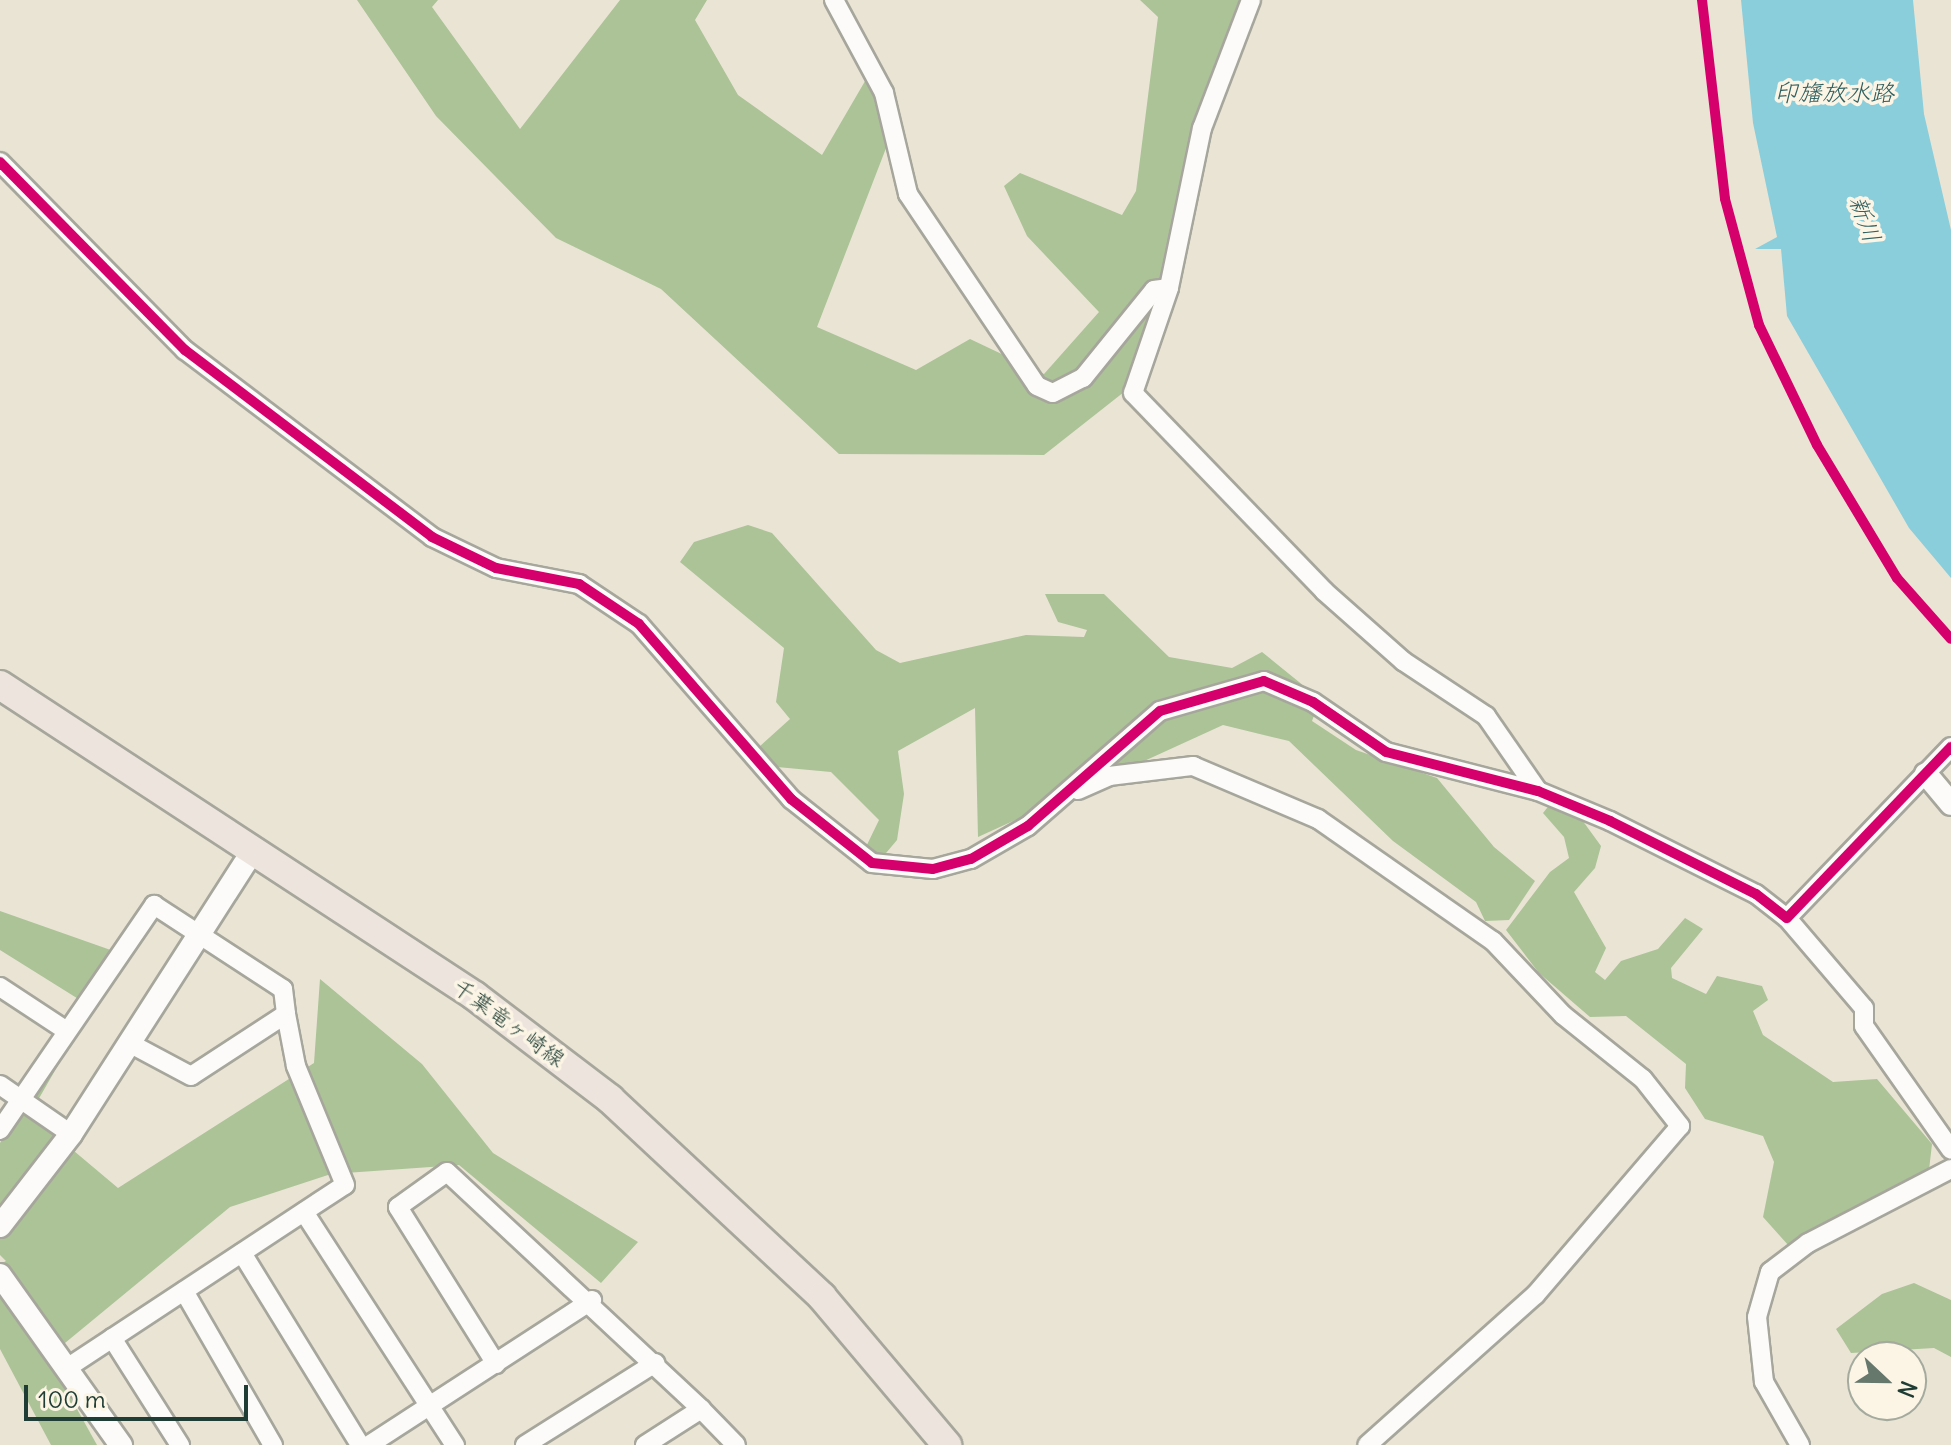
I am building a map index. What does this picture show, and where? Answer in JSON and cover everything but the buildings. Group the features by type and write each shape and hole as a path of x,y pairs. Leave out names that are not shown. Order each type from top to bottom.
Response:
{"main road":[{"name":"千葉竜ヶ崎線","path":"0,685 475,996 659,1140 822,1297 947,1445"}],"street":[{"path":"834,0 884,93 908,194 1037,386 1053,393 1083,378 1154,290 1169,288"},
{"path":"1251,0 1202,128 1169,288 1134,376 1140,404 1334,600 1403,661 1486,716 1538,791"},
{"path":"0,162 185,350 432,537 496,568 579,584 639,624 791,799 872,863 933,869 971,859 1061,798 1160,711 1264,681 1313,702 1386,752 1538,791 1693,861 1787,918 1864,1008 1864,1026 1951,1150"},
{"path":"1787,918 1951,747"},
{"path":"1061,798 1109,776 1193,766 1318,819 1493,941 1563,1015 1643,1079 1680,1126 1535,1295 1367,1445"},
{"path":"1926,774 1951,804"},
{"path":"0,1226 71,1134 201,938 253,851"},
{"path":"0,1130 154,905 283,989 296,1066 345,1185 70,1366"},
{"path":"0,987 67,1031"},
{"path":"131,1044 191,1076 286,1014"},
{"path":"0,1085 71,1134"},
{"path":"1800,1445 1764,1382 1757,1317 1770,1272 1808,1243 1951,1169"},
{"path":"496,1364 398,1207 447,1172 592,1300 736,1445"},
{"path":"304,1212 455,1445"},
{"path":"242,1253 360,1445"},
{"path":"0,1275 70,1366 121,1445"},
{"path":"184,1291 273,1445"},
{"path":"369,1445 592,1300"},
{"path":"112,1338 180,1445"},
{"path":"525,1445 655,1363"},
{"path":"645,1445 701,1409"}],"green space":[{"path":"357,0 438,0 432,7 520,129 620,0 707,0 695,20 738,95 822,155 868,76 888,143 817,327 916,370 970,339 1044,374 1099,312 1027,236 1004,186 1020,173 1122,215 1136,191 1158,17 1140,0 1240,0 1195,122 1170,253 1124,392 1044,455 839,454 661,289 556,238 436,116"},
{"path":"748,525 772,533 876,650 900,663 1026,635 1084,637 1087,630 1058,622 1045,594 1104,594 1169,657 1232,668 1262,652 1320,699 1312,721 1356,750 1437,778 1494,847 1535,881 1509,920 1485,921 1476,902 1393,841 1289,741 1223,725 978,837 975,708 898,751 904,794 897,840 881,859 863,853 879,820 831,772 777,767 759,747 790,719 776,702 784,648 680,562 694,542"},
{"path":"1551,803 1577,813 1601,846 1595,868 1574,892 1606,948 1595,972 1605,980 1621,961 1658,949 1685,918 1703,929 1671,968 1672,978 1706,994 1717,976 1762,986 1768,1000 1753,1011 1763,1035 1833,1082 1877,1079 1932,1144 1929,1170 1789,1246 1763,1217 1774,1162 1763,1136 1705,1119 1685,1088 1686,1064 1626,1016 1590,1017 1539,973 1506,930 1550,872 1569,858 1564,837 1543,813"},
{"path":"0,911 122,954 30,1114 118,1188 314,1063 320,979 422,1064 493,1153 638,1242 601,1283 459,1165 331,1174 230,1207 48,1357 97,1445 51,1445 0,1349 0,1264 6,1261 0,1255 0,1143 80,1000 0,950"},
{"path":"1914,1283 1951,1300 1951,1357 1934,1348 1927,1348 1927,1341 1847,1341 1847,1347 1836,1329 1882,1294"}],"water":[{"name":"印旛放水路","path":"1741,0 1913,0 1924,114 1951,230 1951,578 1909,528 1787,316 1781,249 1755,249 1777,237 1753,123"}],"cycle path":[{"path":"1702,0 1725,199 1759,325 1817,445 1897,578 1951,639"},
{"path":"0,162 185,350 432,537 496,568 579,584 639,624 791,799 872,863 933,869 971,859 1028,826 1160,711 1264,681 1313,702 1386,752 1538,791 1610,821 1756,894 1787,918 1951,747"}],"water label":[{"name":"新川","path":"1865,219"}]}
